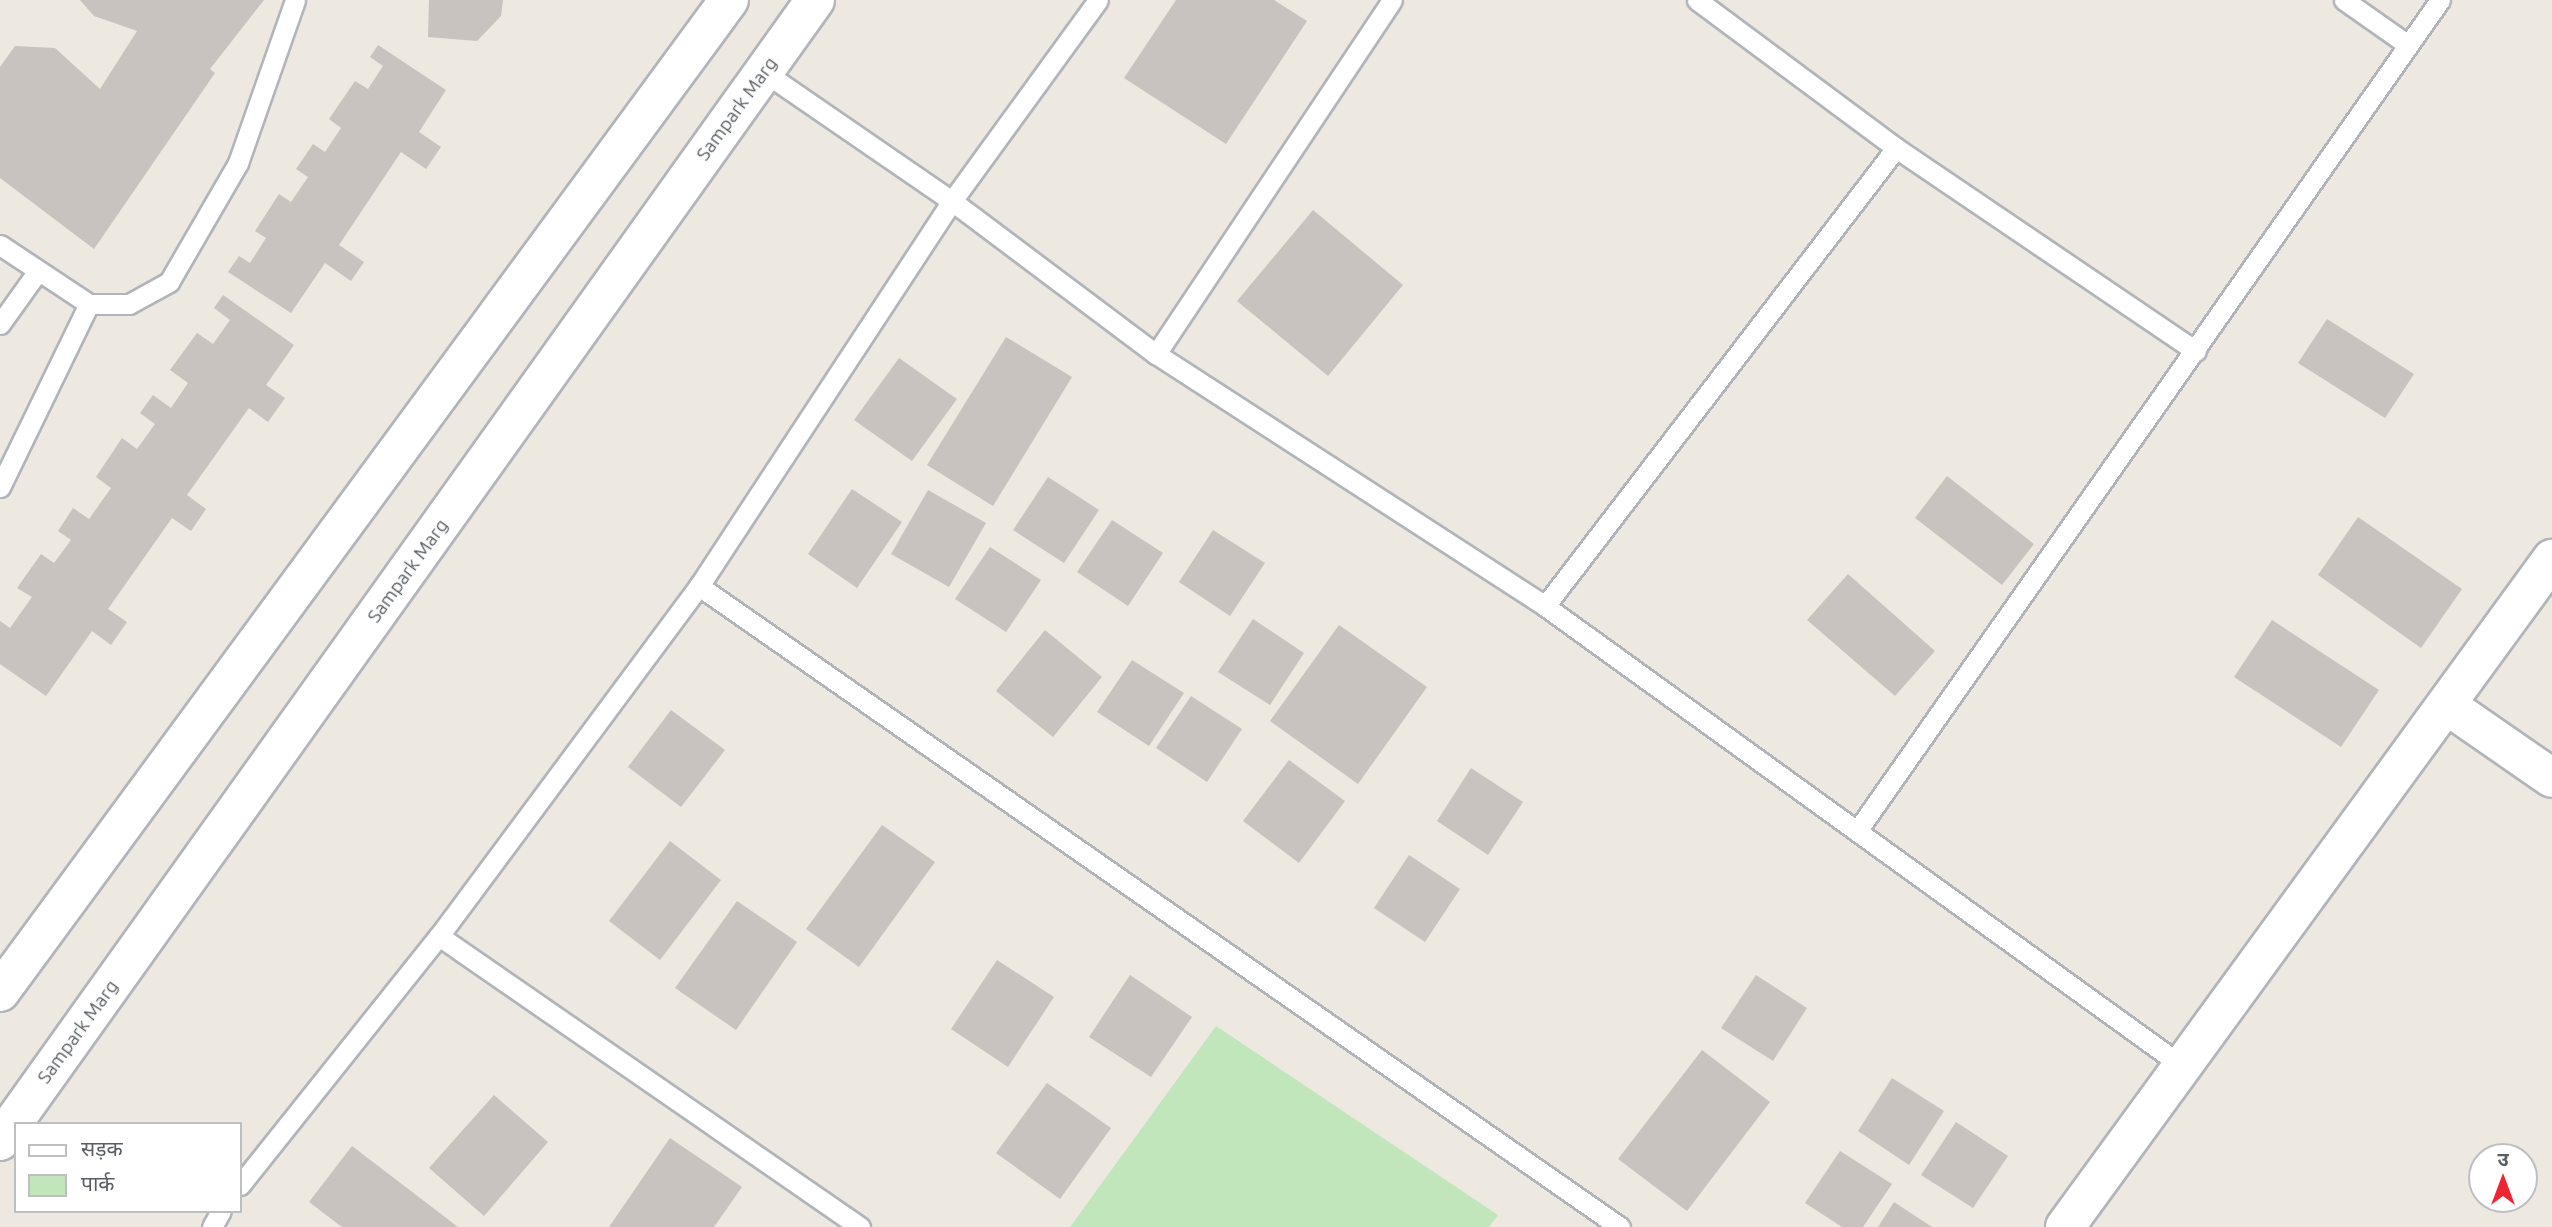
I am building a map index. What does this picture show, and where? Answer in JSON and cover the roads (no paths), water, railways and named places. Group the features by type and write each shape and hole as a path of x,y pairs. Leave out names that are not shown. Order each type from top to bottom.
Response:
{"street":[{"path":"0,992 729,0"},
{"name":"Sampark Marg","path":"0,1141 815,0"},
{"path":"2064,1227 2448,706 2552,559"},
{"path":"2448,706 2552,778"}],"lane":[{"path":"0,245 89,304 129,304 169,282 237,163 268,92 295,0"},
{"path":"242,1182 439,936 699,586 952,201 1098,0"},
{"path":"1156,354 1392,0"},
{"path":"1697,0 1896,148 2196,351"},
{"path":"2344,0 2407,45"},
{"path":"1857,831 2440,0"},
{"path":"764,72 952,201 1156,354 1545,606 2181,1065"},
{"path":"1545,606 1896,148"},
{"path":"0,324 38,271"},
{"path":"0,487 89,304"},
{"path":"699,586 1620,1227"},
{"path":"439,936 860,1227"}]}
